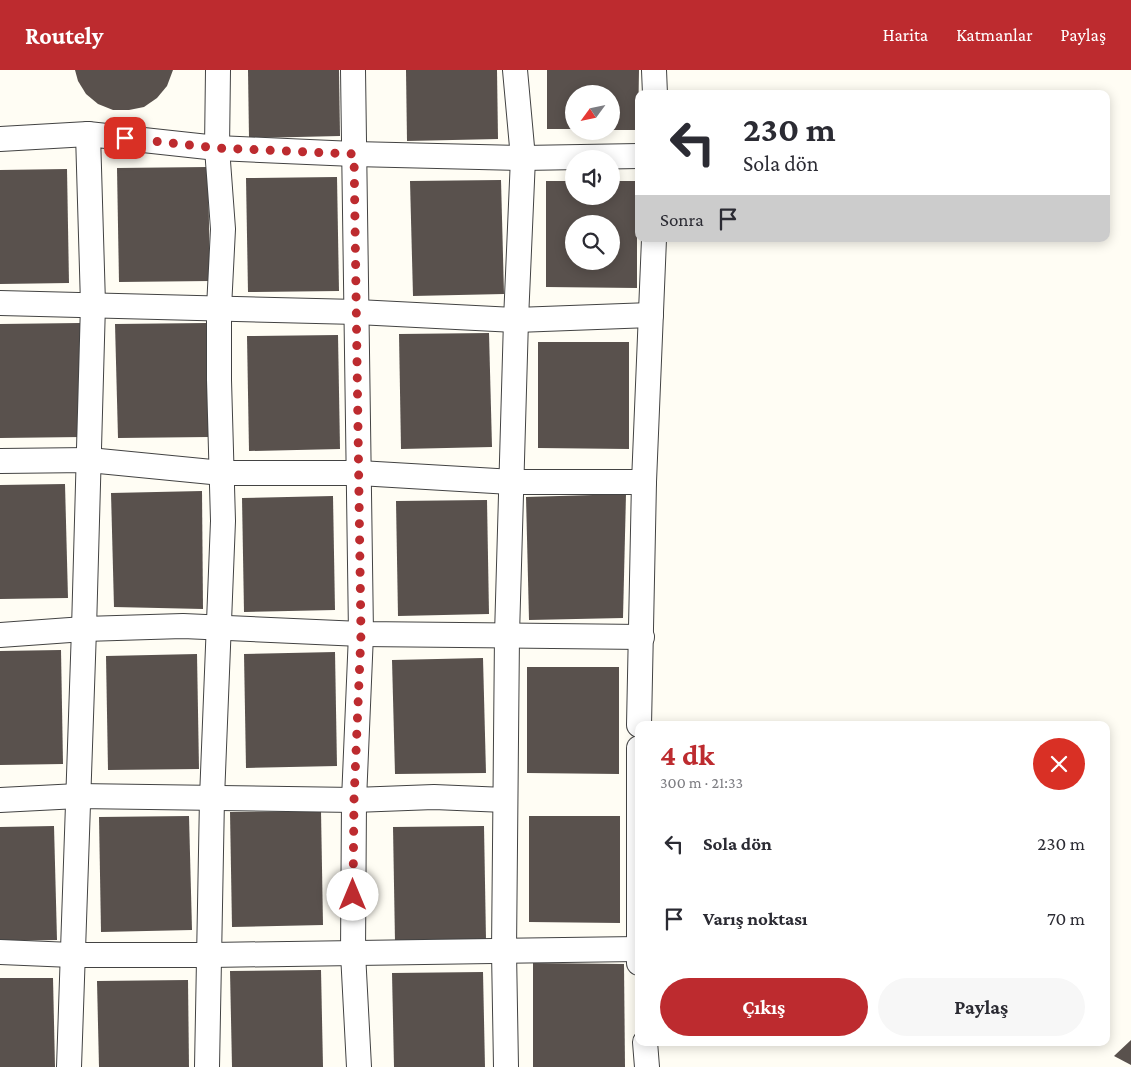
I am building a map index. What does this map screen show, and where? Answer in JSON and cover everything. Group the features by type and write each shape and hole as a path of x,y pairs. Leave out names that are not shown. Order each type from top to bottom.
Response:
{"street":[{"path":"207,1067 212,798 223,522 219,308 223,229 217,148 218,70"},
{"path":"354,70 361,634 354,800 353,953 358,1067"},
{"path":"506,1067 504,950 506,635 522,158 515,70"},
{"path":"654,70 655,90"},
{"path":"69,1067 93,304 88,134"},
{"path":"0,139 88,134 217,148 354,154 522,158 635,156"},
{"path":"639,721 644,482 654,242"},
{"path":"0,303 357,312 516,320 651,315"},
{"path":"0,461 89,460 222,473 359,473 512,482 644,482"},
{"path":"0,635 84,629 183,626 361,634 642,638"},
{"path":"0,800 78,796 354,800 434,797 505,800"},
{"path":"0,952 72,955 210,955 504,950 635,957"},
{"path":"645,1046 646,1067"}],"building":[{"path":"75,70 173,70 167,86 157,98 144,107 129,110 113,110 98,104 86,94 78,81"},
{"path":"248,70 339,70 340,136 249,138"},
{"path":"406,70 497,70 498,139 407,141"},
{"path":"547,70 639,70 639,90 635,90 635,130 620,130 620,85 565,85 565,129 547,129"},
{"path":"208,167 210,281 119,282 117,168"},
{"path":"67,169 69,283 0,284 0,170"},
{"path":"337,177 339,291 248,292 246,178"},
{"path":"501,180 504,294 413,296 410,181"},
{"path":"546,181 565,181 565,205 620,205 620,181 635,181 635,242 637,242 637,288 546,287"},
{"path":"80,323 82,437 0,438 0,324"},
{"path":"206,323 209,437 118,438 115,324"},
{"path":"489,333 492,447 401,449 399,334"},
{"path":"338,335 340,449 249,451 247,336"},
{"path":"538,342 629,342 629,449 538,448"},
{"path":"65,484 68,598 0,599 0,485"},
{"path":"202,491 203,609 114,607 111,493"},
{"path":"626,494 623,618 529,620 526,497"},
{"path":"333,496 335,610 244,612 242,498"},
{"path":"487,500 489,614 398,616 396,501"},
{"path":"61,650 63,764 0,765 0,651"},
{"path":"335,652 337,766 246,768 244,654"},
{"path":"197,654 199,769 108,770 106,656"},
{"path":"483,658 486,773 395,774 392,660"},
{"path":"527,667 619,667 619,774 527,773"},
{"path":"321,811 323,925 232,927 230,812"},
{"path":"189,816 192,930 101,932 99,817"},
{"path":"529,816 620,816 620,923 529,922"},
{"path":"54,826 57,940 0,941 0,827"},
{"path":"484,826 486,940 395,942 393,827"},
{"path":"533,963 624,964 625,1067 533,1067"},
{"path":"321,970 323,1067 232,1067 230,971"},
{"path":"483,972 485,1067 394,1067 392,973"},
{"path":"0,978 53,978 55,1067 0,1067"},
{"path":"188,980 189,1067 99,1067 97,981"},
{"path":"1131,1040 1131,1065 1114,1056"}],"route":[{"path":"125,138 217,148 354,154 361,634 354,800 353,895"}]}
